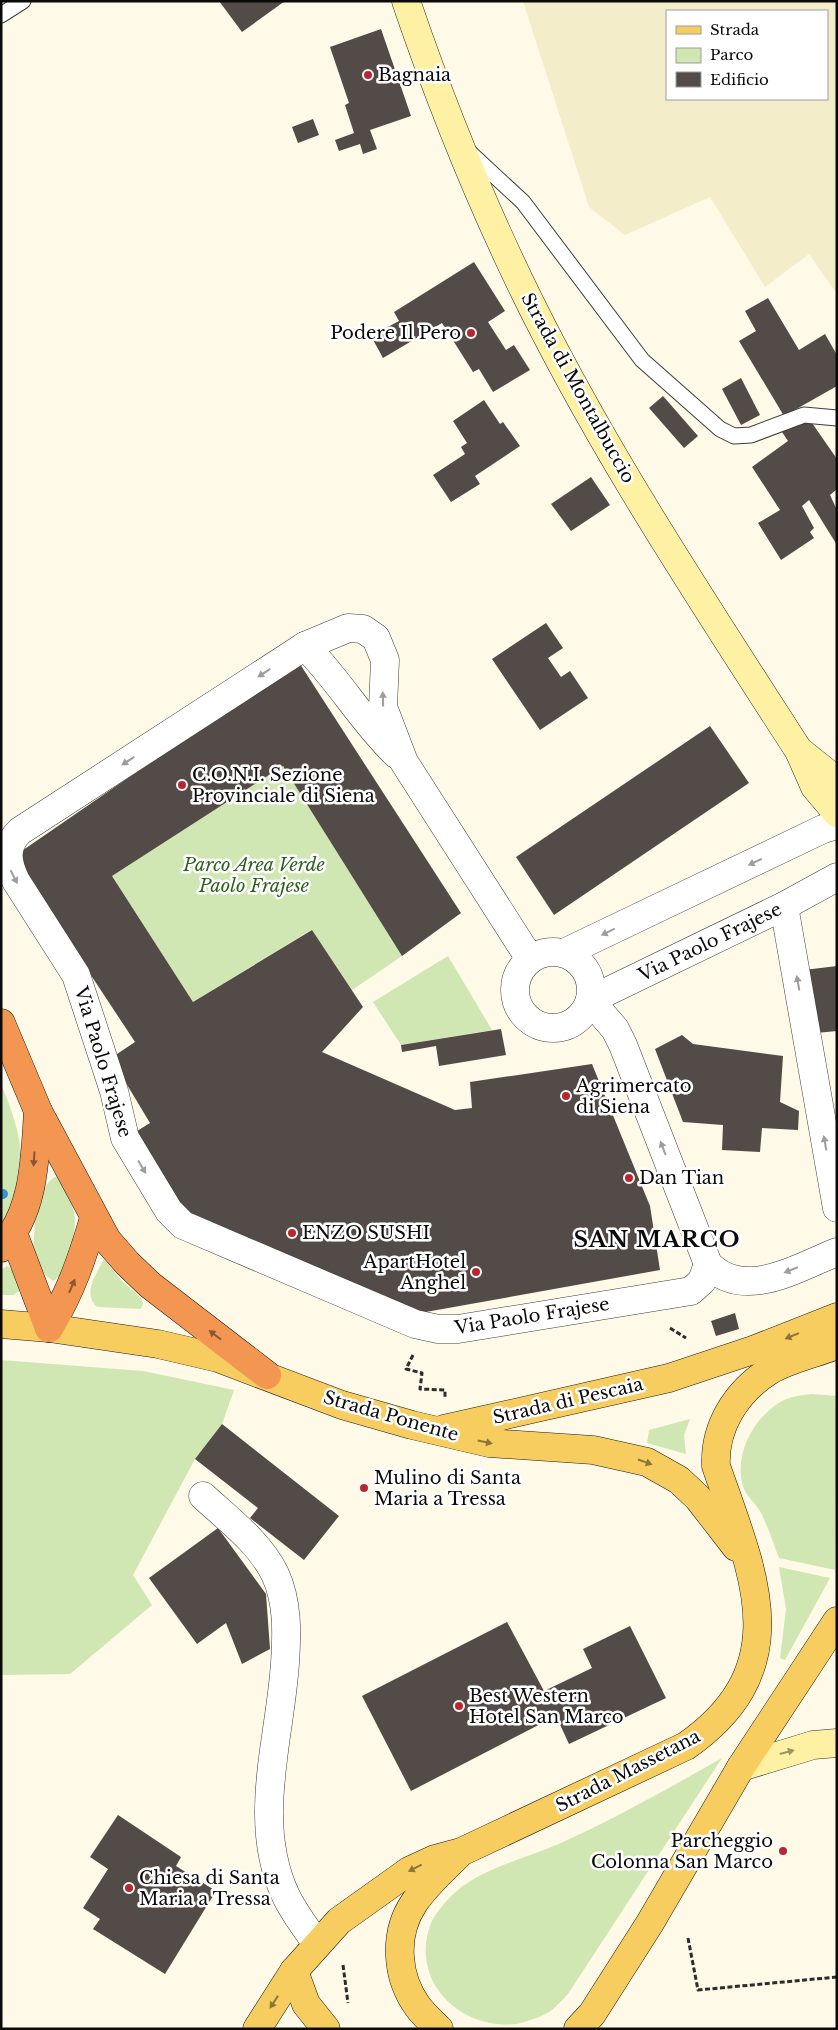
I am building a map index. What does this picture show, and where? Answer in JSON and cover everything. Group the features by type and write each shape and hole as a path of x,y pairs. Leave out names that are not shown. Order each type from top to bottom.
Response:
{"highway":[{"path":"1,1023 38,1111 94,1218 122,1257 150,1285 267,1375"},
{"path":"38,1111 33,1177 7,1240 48,1328"},
{"path":"48,1328 67,1297 78,1271 94,1218"}],"main road":[{"name":"Strada di Pescaia","path":"437,1430 669,1378 780,1340 837,1317"},
{"name":"Strada Ponente","path":"1,1324 48,1328 158,1344 218,1358 364,1412 490,1443 593,1450 647,1462 680,1480 698,1498 746,1560"},
{"name":"Strada di Pescaia","path":"746,1560 716,1466 715,1449 727,1414 753,1383 770,1370 837,1345"},
{"name":"Strada di Pescaia","path":"669,1378 770,1370 821,1363 837,1365"},
{"name":"Strada Massetana","path":"257,2029 294,1971 317,1944 339,1921 394,1880 422,1864 461,1852 686,1746 706,1732 725,1712 743,1686 756,1645 758,1616 756,1589 746,1560"},
{"path":"578,2029 592,2014 650,1923 741,1767 837,1621"},
{"name":"Strada Massetana","path":"439,2029 419,2008 408,1991 403,1977 399,1940 403,1923 414,1903 431,1882 461,1852"},
{"path":"294,1971 306,2004 326,2029"}],"street":[{"name":"Strada di Montalbuccio","path":"406,1 444,109 518,278 592,419 681,566 799,751 826,784 837,813"},
{"name":"Via Paolo Frajese","path":"404,762 383,707 385,660 376,638 363,629 348,628 305,646 20,831 12,839 8,851 9,865 16,881 76,975 114,1091 125,1138 169,1211 183,1225 201,1233 415,1324 438,1329 458,1329 691,1291 702,1280 708,1264"},
{"name":"Via Paolo Frajese","path":"305,646 333,676 370,727 404,762 530,959 519,972 515,990 517,1002 523,1013 532,1022 555,1028 567,1026 578,1019 586,1010 590,1000 834,883"},
{"path":"799,841 815,820 826,784"},
{"path":"564,953 837,824"},
{"path":"784,906 837,1208"},
{"path":"530,959 552,951 564,953 575,958 583,966 591,988 590,1000 609,1021 623,1045 708,1264 723,1276 753,1282 769,1279 837,1252"},
{"path":"203,1496 232,1522 264,1556 275,1575 282,1595 286,1652 271,1772 270,1835 277,1872 285,1895 317,1944"},
{"path":"741,1767 813,1745 837,1743"}],"lane":[{"path":"1,15 24,1"},
{"path":"458,142 523,202 642,360 720,429 734,436 751,435 804,415 837,418"}],"path":[{"path":"406,1370 422,1373 420,1389 446,1390 445,1397"},
{"path":"688,1938 698,1990 837,1977"},
{"path":"342,1959 349,2005"}],"shaded area":[{"path":"523,1 837,1 837,294 809,254 765,287 710,197 625,235 589,207"}],"green space":[{"name":"Parco Area Verde Paolo Frajese","path":"283,766 402,956 352,990 311,930 193,1002 112,876"},
{"path":"448,956 492,1030 401,1045 373,1002"},
{"path":"1,1084 19,1139 21,1174 18,1191 1,1226"},
{"path":"58,1176 73,1207 75,1229 71,1250 63,1270 53,1281 37,1268 33,1260 33,1251 40,1200 44,1189 50,1181"},
{"path":"104,1259 122,1281 141,1298 143,1303 141,1309 97,1307 93,1302 91,1296 92,1284"},
{"path":"7,1266 17,1273 20,1290 14,1295 1,1295 1,1270"},
{"path":"1,1360 143,1371 234,1390 222,1424 195,1459 133,1575 152,1605 70,1674 1,1675"},
{"path":"812,1394 837,1396 835,1570 779,1558 763,1517 744,1489 741,1477 743,1451 754,1427 762,1417 782,1401"},
{"path":"690,1419 684,1435 686,1454 647,1443 649,1430"},
{"path":"779,1567 830,1578 785,1660 780,1658 786,1609"},
{"path":"722,1758 568,1994 552,2010 544,2015 517,2024 495,2024 476,2019 458,2009 444,1997 433,1981 427,1963 426,1944 433,1918 458,1890 480,1875 561,1843 602,1823"}],"building":[{"path":"219,1 285,1 242,32"},
{"name":"Bagnaia","path":"381,29 411,116 370,130 377,149 363,154 360,144 339,151 335,140 354,133 345,105 349,103 330,47"},
{"path":"313,119 319,135 298,143 292,127"},
{"name":"Podere Il Pero","path":"474,262 505,311 488,322 506,350 514,345 530,370 493,392 479,369 473,372 442,323 383,358 371,336 399,321 394,312"},
{"path":"768,298 799,350 825,334 837,355 837,386 784,416 739,341 756,331 745,311"},
{"path":"741,378 760,415 741,425 722,389"},
{"path":"663,396 698,436 684,448 649,408"},
{"path":"484,400 500,424 503,422 520,446 475,476 480,484 451,502 433,475 465,454 461,447 467,443 453,421"},
{"path":"788,421 812,423 837,459 837,489 830,495 837,510 837,545 809,500 802,506 814,528 810,532 814,538 781,560 758,523 780,510 752,467 788,441 780,429"},
{"path":"591,477 610,505 571,531 551,504"},
{"path":"546,623 563,648 548,658 561,677 570,671 588,698 540,730 492,659"},
{"path":"298,661 461,913 402,956 283,766 112,876 193,1002 312,930 363,1007 322,1052 455,1110 472,1108 470,1082 592,1064 650,1206 660,1270 420,1313 176,1211 129,1136 150,1123 111,1058 135,1042 13,857"},
{"path":"710,726 749,783 554,915 516,857"},
{"path":"837,966 837,1031 816,1033 804,970"},
{"path":"501,1029 506,1055 439,1066 436,1046 402,1052 401,1045"},
{"path":"682,1035 693,1044 783,1056 780,1102 799,1111 798,1130 762,1128 760,1152 722,1150 723,1125 683,1122 655,1049"},
{"path":"735,1313 739,1329 716,1336 711,1321"},
{"path":"222,1424 339,1516 304,1560 250,1518 258,1508 195,1459"},
{"path":"218,1528 266,1594 270,1649 242,1664 226,1623 197,1644 149,1578"},
{"name":"Best Western Hotel San Marco","path":"507,1622 544,1691 592,1668 583,1649 630,1626 666,1698 569,1744 556,1716 411,1791 362,1696"},
{"path":"118,1815 181,1857 176,1866 216,1891 165,1974 93,1929 100,1919 83,1908 108,1869 90,1857"}],"place":[{"name":"Bagnaia","path":"368,75"},
{"name":"Podere Il Pero","path":"471,333"},
{"name":"C.O.N.I. Sezione Provinciale di Siena","path":"182,785"},
{"name":"Agrimercato di Siena","path":"566,1096"},
{"name":"Dan Tian","path":"629,1178"},
{"name":"ENZO SUSHI","path":"292,1233"},
{"name":"ApartHotel Anghel","path":"476,1272"},
{"name":"Mulino di Santa Maria a Tressa","path":"364,1488"},
{"name":"Best Western Hotel San Marco","path":"459,1706"},
{"name":"Parcheggio Colonna San Marco","path":"783,1851"},
{"name":"Chiesa di Santa Maria a Tressa","path":"129,1888"}],"district":[{"name":"SAN MARCO","path":"657,1239"}]}
